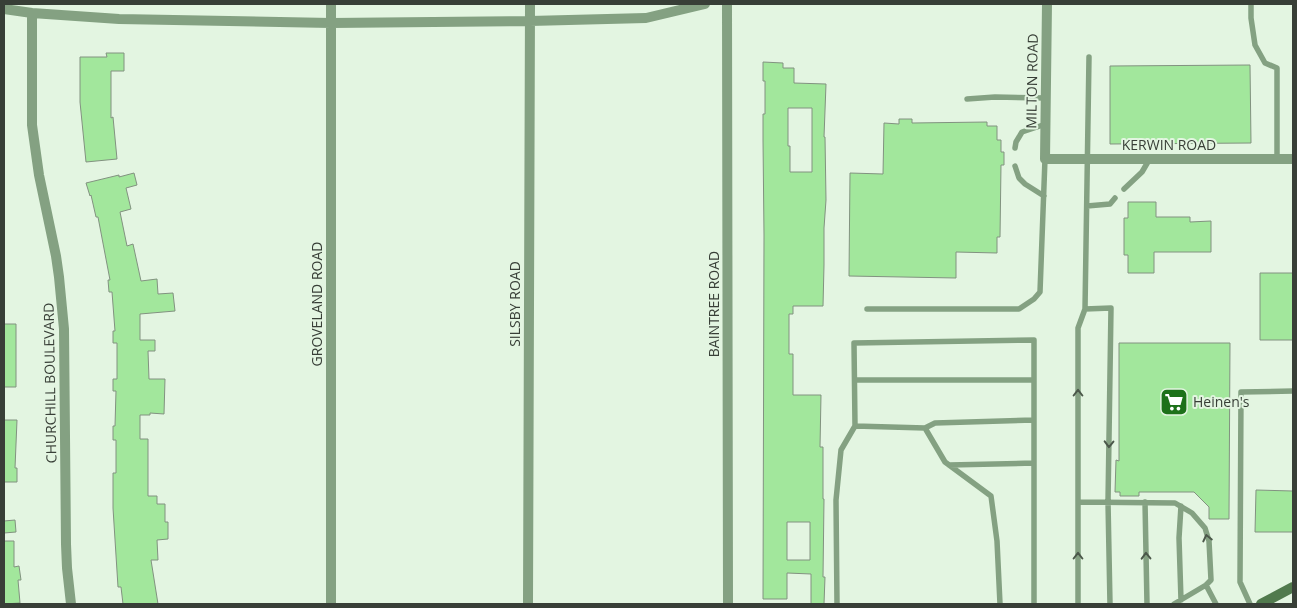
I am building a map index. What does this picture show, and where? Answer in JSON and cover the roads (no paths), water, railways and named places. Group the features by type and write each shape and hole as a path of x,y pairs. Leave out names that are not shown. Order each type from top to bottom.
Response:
{"main road":[{"path":"1266,603 1292,589"}],"street":[{"name":"GROVELAND ROAD","path":"331,4 331,604"},
{"name":"SILSBY ROAD","path":"528,604 530,4"},
{"path":"4,9 119,19 331,23 646,18 706,4"},
{"name":"BAINTREE ROAD","path":"727,4 728,604"},
{"name":"MILTON ROAD","path":"1045,159 1047,4"},
{"name":"CHURCHILL BOULEVARD","path":"32,12 32,125 38,175 58,270 64,329 66,544 71,604"},
{"name":"KERWIN ROAD","path":"1045,159 1293,159"}],"lane":[{"path":"1251,4 1255,45 1265,63 1277,68 1277,159"},
{"path":"1078,604 1078,328 1086,309 1089,57"},
{"path":"967,99 996,97 1046,98"},
{"path":"1015,148 1022,132 1046,124"},
{"path":"867,309 1019,309 1034,299 1040,292 1045,159"},
{"path":"1124,190 1142,172 1148,160"},
{"path":"1015,166 1019,178 1044,196"},
{"path":"1087,206 1110,204 1116,198"},
{"path":"1086,309 1111,308 1108,502 1110,604"},
{"path":"837,604 836,500 841,450 855,426 856,380 854,343 1034,340 1034,604"},
{"path":"856,380 1034,380"},
{"path":"1250,604 1240,582 1241,392 1293,391"},
{"path":"855,426 925,428 935,423 1034,420"},
{"path":"925,428 945,462 991,496 997,541 1000,602"},
{"path":"949,465 1034,464"},
{"path":"1078,502 1175,503 1192,513 1205,528 1209,542 1211,580 1174,604"},
{"path":"1145,502 1147,604"},
{"path":"1181,506 1179,538 1181,600"},
{"path":"1206,585 1216,604"}],"place":[{"name":"Heinen's","path":"1174,402"}]}
